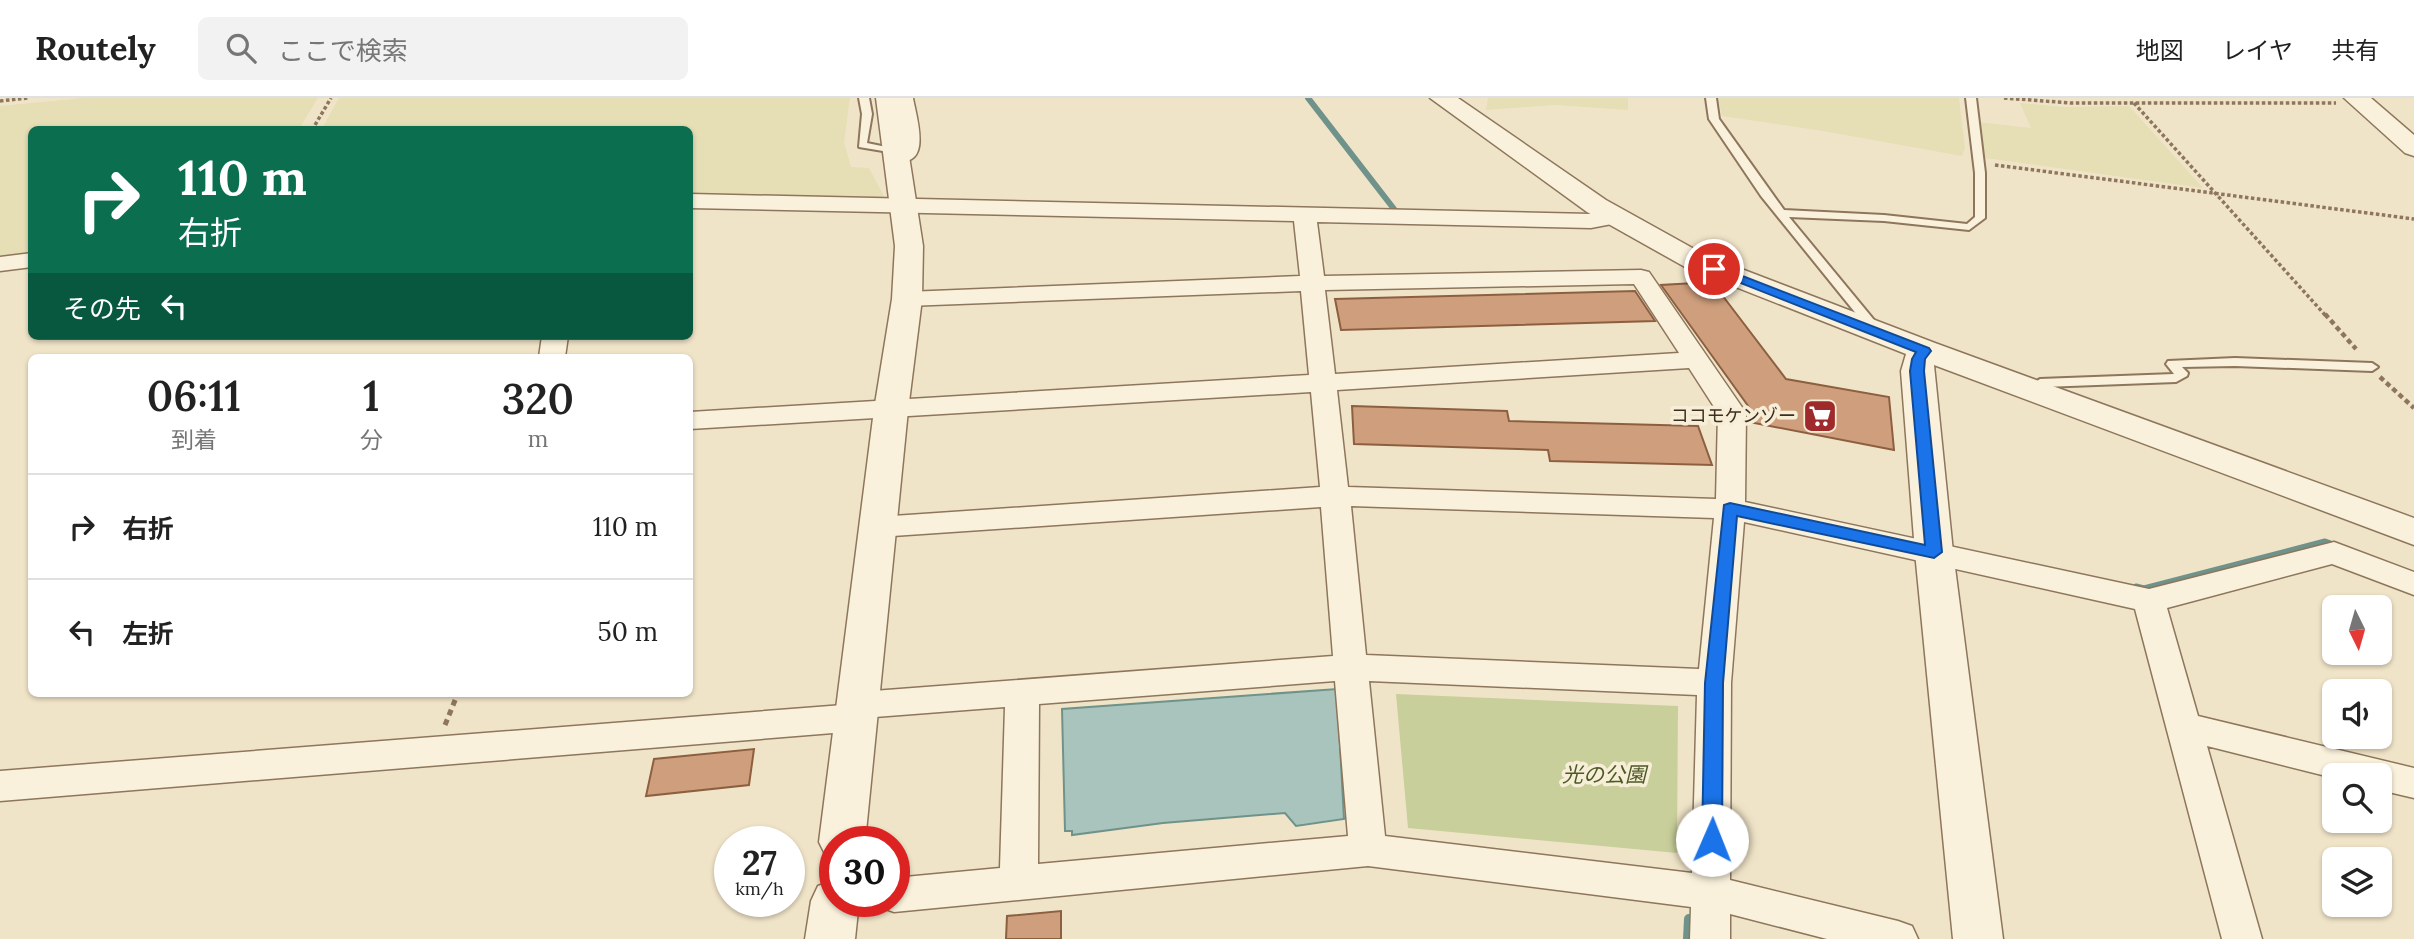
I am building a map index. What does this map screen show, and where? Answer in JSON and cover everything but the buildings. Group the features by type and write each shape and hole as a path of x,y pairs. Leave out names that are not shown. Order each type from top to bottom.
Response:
{"street":[{"path":"844,826 891,410 907,299 909,246 888,98"},
{"path":"898,154 909,150 911,145 903,98"},
{"path":"1442,98 1614,216 1660,244 1695,261 1924,351 2414,532"},
{"path":"2386,98 2414,122"},
{"path":"2363,100 2414,134"},
{"path":"2363,100 2414,148"},
{"path":"693,201 1591,220 1614,216"},
{"path":"1305,214 1368,850"},
{"path":"0,264 28,260"},
{"path":"907,299 1312,283 1641,277 1732,412 1730,509 1714,683 1710,939"},
{"path":"1924,351 1917,371 1934,552 1978,939"},
{"path":"693,421 1698,360"},
{"path":"878,527 1335,496 1730,509 2149,601 2334,553 2414,584"},
{"path":"2149,601 2242,939"},
{"path":"0,786 859,711 1022,692 1351,667 1714,683"},
{"path":"1019,883 1022,692"},
{"path":"2185,727 2399,782"},
{"path":"910,893 1368,850 1712,892 1898,939"},
{"path":"830,939 833,917"}],"lane":[{"path":"864,98 867,114 862,145 898,154"},
{"path":"1711,98 1714,119 1781,213 1868,320 1870,329"},
{"path":"1781,213 1884,218 1969,227 1980,218 1983,188 1977,163 1971,98"},
{"path":"2032,389 2040,383 2176,378 2182,376 2182,373 2172,364 2180,363 2235,362 2372,367"}],"path":[{"path":"0,101 28,98"},
{"path":"314,126 331,98"},
{"path":"2004,98 2071,103 2363,100"},
{"path":"2134,103 2383,381 2414,408"},
{"path":"1977,163 2414,219"}],"shaded area":[{"path":"83,98 318,98 301,126 28,126 28,252 0,256 0,106"},
{"path":"339,98 850,98 844,142 851,167 869,168 886,200 693,195 693,126 323,126"},
{"path":"1488,98 1628,98 1628,110 1555,105 1486,110"},
{"path":"1718,98 1959,98 1965,148 1962,156 1722,116"},
{"path":"2020,103 2064,107 2129,106 2203,188 1985,158 1978,122 2031,128"}],"green space":[{"name":"光の公園","path":"1396,694 1678,706 1677,853 1408,828"}],"water":[{"path":"1337,689 1344,819 1296,826 1285,813 1163,823 1072,835 1072,831 1065,831 1062,709"}],"waterway":[{"path":"1308,98 1394,209"},
{"path":"2136,587 2144,589 2325,542 2336,546"},
{"path":"1688,939 1689,919"}],"place":[{"name":"ココモケンゾー","path":"1820,416"}],"route":[{"path":"1712,840 1714,683 1730,509 1934,552 1917,371 1924,351 1714,269"}]}
